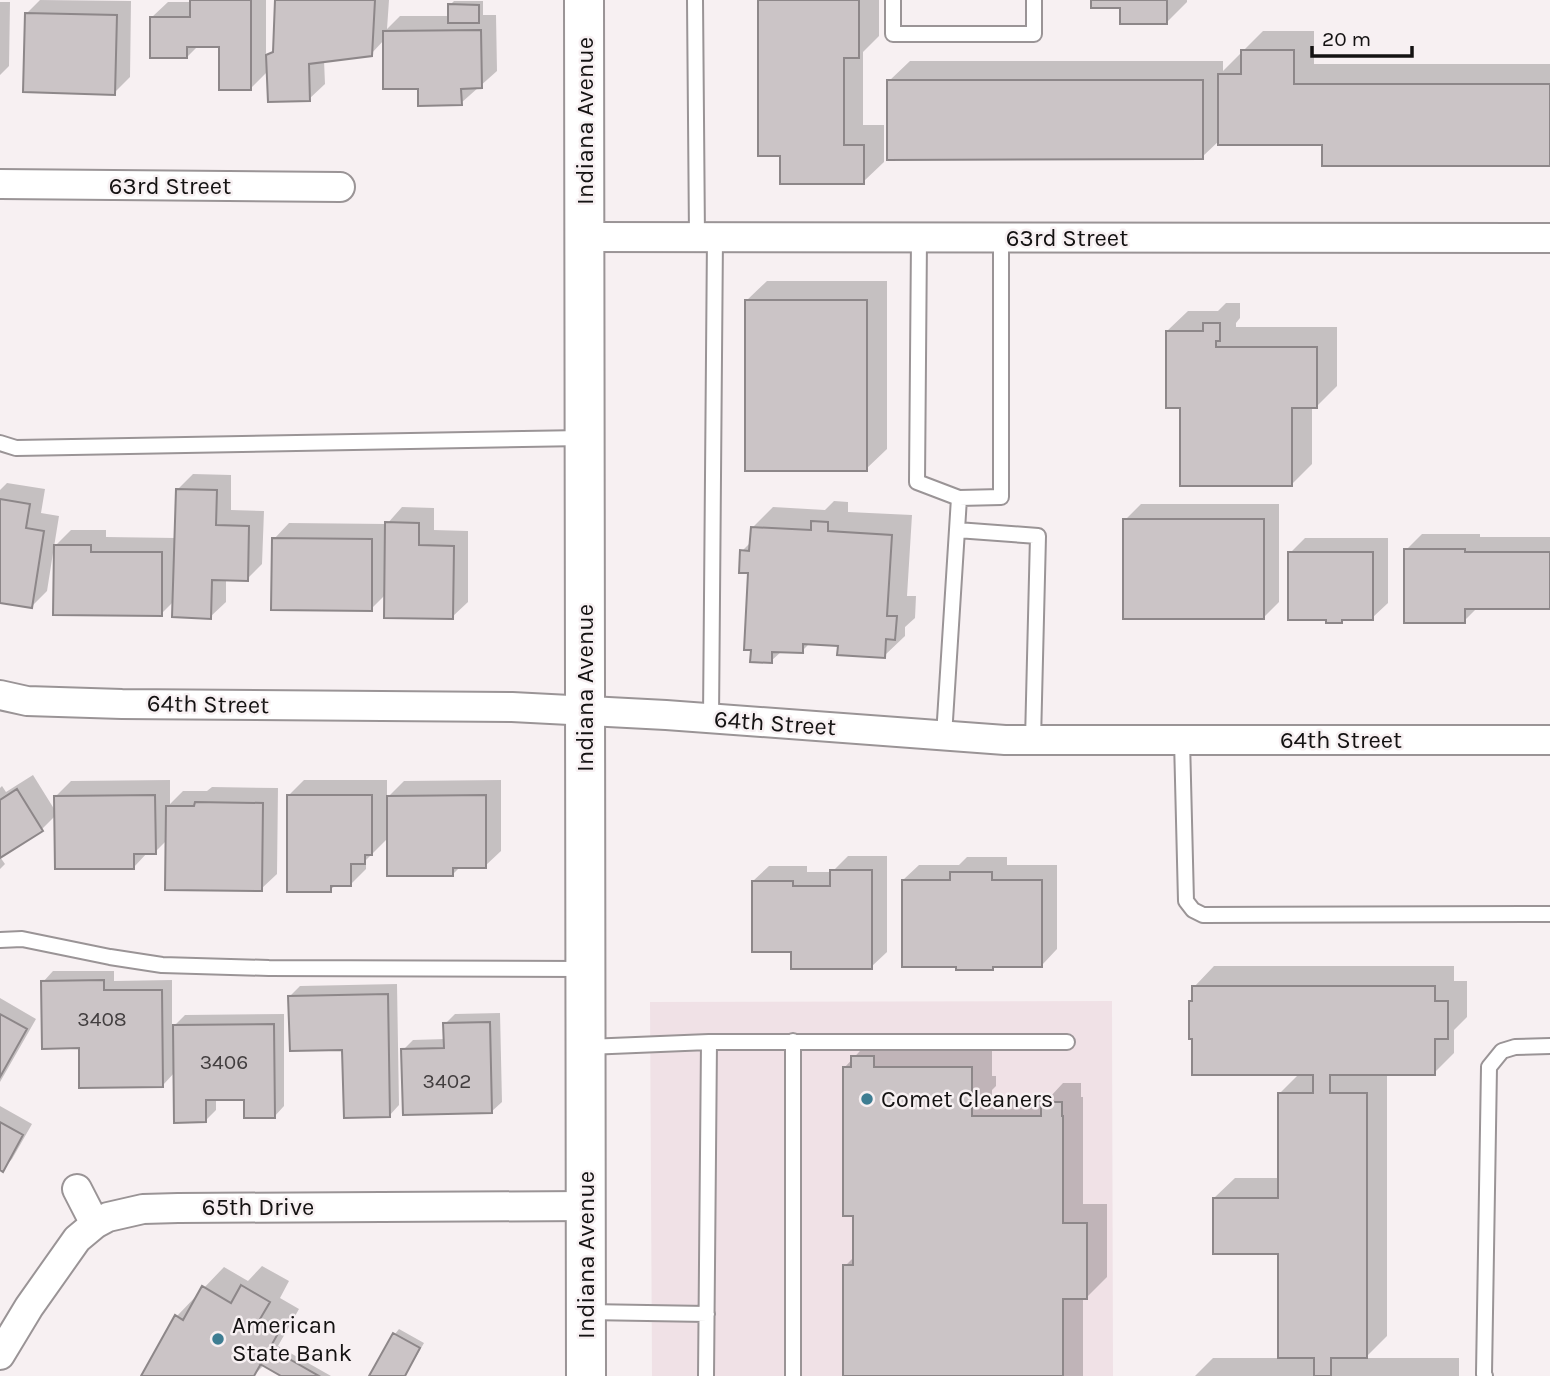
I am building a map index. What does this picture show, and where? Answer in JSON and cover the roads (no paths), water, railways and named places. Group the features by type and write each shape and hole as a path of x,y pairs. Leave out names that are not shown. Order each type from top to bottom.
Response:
{"main road":[{"name":"Indiana Avenue","path":"584,0 586,1376"}],"street":[{"name":"63rd Street","path":"0,184 340,187"},
{"name":"63rd Street","path":"585,237 1550,239"},
{"name":"64th Street","path":"0,695 27,701 512,708 1005,740 1550,740"},
{"path":"77,1189 95,1224"},
{"name":"65th Drive","path":"0,1354 77,1239 95,1224 124,1212 178,1208 586,1206"}],"lane":[{"path":"695,0 706,237 711,719"},
{"path":"893,0 893,34 1034,34 1034,0"},
{"path":"919,238 917,482 959,498 1001,497 1001,238"},
{"path":"0,443 16,448 585,438"},
{"path":"944,736 959,498"},
{"path":"957,530 1038,536 1033,740"},
{"path":"1182,740 1186,901 1193,910 1203,915 1550,914"},
{"path":"0,940 22,939 162,965 585,969"},
{"path":"586,1047 793,1041 1067,1042"},
{"path":"793,1041 793,1376"},
{"path":"706,1376 709,1042"},
{"path":"1485,1376 1489,1067 1502,1051 1515,1047 1550,1046"},
{"path":"586,1311 707,1314"}],"place":[{"name":"Comet Cleaners","path":"867,1099"},
{"name":"American State Bank","path":"218,1339"}]}
